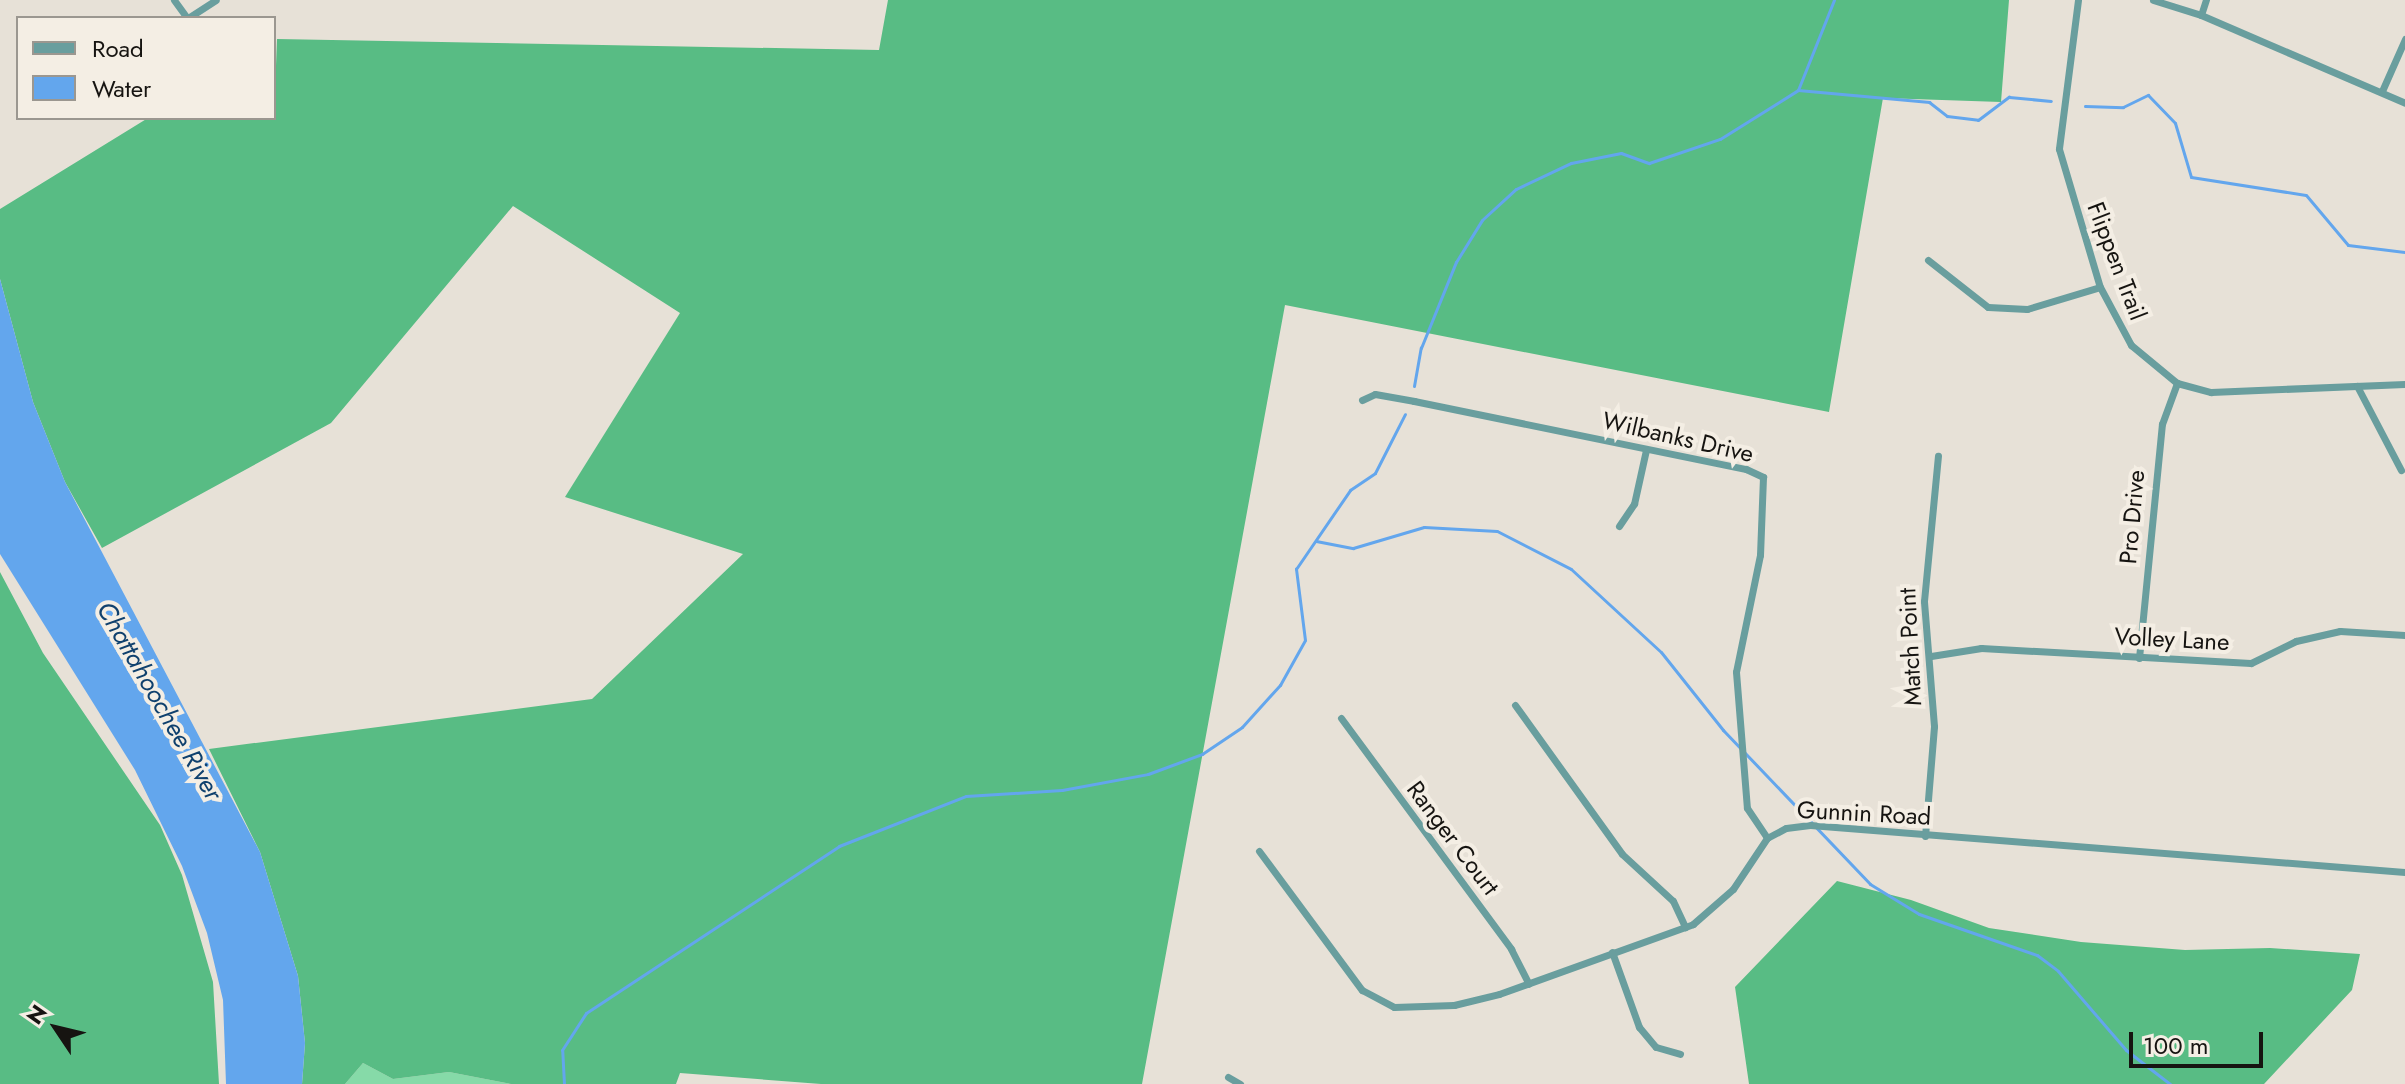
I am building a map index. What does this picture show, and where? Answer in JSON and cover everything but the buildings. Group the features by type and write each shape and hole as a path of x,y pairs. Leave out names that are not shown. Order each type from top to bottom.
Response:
{"street":[{"path":"190,16 216,0"},
{"name":"Flippen Trail","path":"2078,0 2059,149 2100,287 2131,345 2177,383 2211,392 2247,393 2405,384"},
{"path":"2153,0 2201,15 2405,103"},
{"path":"2201,15 2206,0"},
{"path":"2382,91 2405,39"},
{"path":"1928,260 1988,307 2027,309 2100,287"},
{"name":"Pro Drive","path":"2139,658 2162,424 2177,383"},
{"path":"2357,386 2401,470"},
{"name":"Wilbanks Drive","path":"1362,400 1388,397 1746,469 1763,477 1767,487 1760,555 1736,672 1747,808 1767,838"},
{"path":"1619,526 1634,504 1646,450"},
{"name":"Match Point","path":"1925,836 1934,726 1931,656 1924,601 1938,456"},
{"name":"Volley Lane","path":"1931,656 1981,648 2251,663 2296,641 2340,631 2405,635"},
{"path":"1515,705 1622,854 1673,901 1685,927"},
{"name":"Ranger Court","path":"1341,718 1511,949 1529,984"},
{"name":"Gunnin Road","path":"1259,851 1362,990 1394,1007 1454,1005 1529,984 1685,927 1715,908 1733,889 1767,838 1776,831 1810,825 2405,872"},
{"path":"1612,952 1639,1027 1656,1047 1680,1054"},
{"path":"1228,1077 1240,1084"}],"green space":[{"path":"888,0 2009,0 2001,102 1883,98 1829,412 1285,305 1142,1084 821,1084 680,1073 676,1084 511,1084 449,1072 393,1079 363,1063 345,1084 302,1084 305,1043 298,976 260,852 209,749 592,699 743,554 565,497 680,313 513,206 331,423 102,548 65,482 33,402 0,279 0,209 145,120 276,120 277,39 879,50"},
{"path":"0,572 43,653 160,825 182,875 213,982 219,1084 0,1084"},
{"path":"1837,881 1911,900 1989,928 2081,942 2185,950 2270,948 2360,954 2352,990 2264,1084 1749,1084 1735,987"},
{"path":"363,1063 393,1079 449,1072 511,1084 345,1084"}],"water":[{"name":"Chattahoochee River","path":"0,279 33,402 65,482 260,852 298,976 305,1043 302,1084 226,1084 223,1000 207,933 182,866 135,770 0,554"}],"waterway":[{"path":"1414,386 1421,348 1456,262 1482,220 1516,189 1571,163 1621,153 1649,163 1720,139 1798,90 1834,0"},
{"path":"1798,90 1929,102 1947,116 1978,120 2009,97 2051,101"},
{"path":"2085,106 2123,107 2148,95 2175,123 2191,177 2306,195 2348,245 2405,252"},
{"path":"564,1084 562,1050 586,1013 839,846 966,796 1062,790 1148,774 1202,754 1242,727 1280,685 1305,640 1296,569 1350,490 1375,473 1405,414"},
{"path":"1316,541 1353,548 1424,527 1497,531 1571,569 1661,652 1723,730 1870,884 1919,914 2037,955 2058,971 2126,1050 2170,1084"}]}
